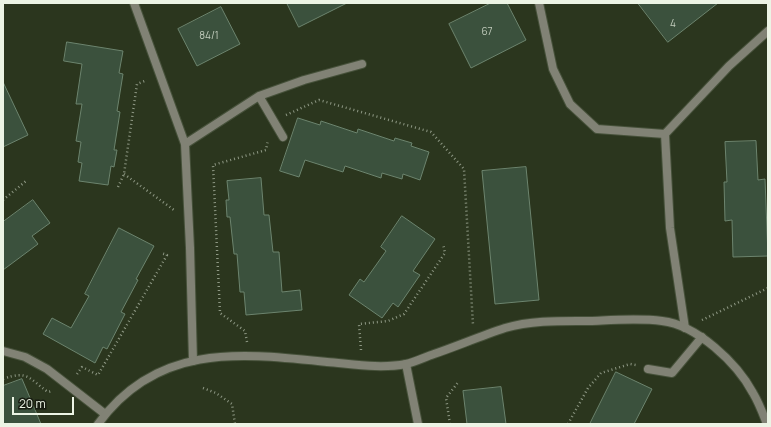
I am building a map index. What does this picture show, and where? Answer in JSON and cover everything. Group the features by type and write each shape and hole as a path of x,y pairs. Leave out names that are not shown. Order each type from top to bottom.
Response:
{"street":[{"path":"134,3 186,144 193,361"},
{"path":"538,3 553,69 570,104 598,129 665,134"},
{"path":"685,328 670,228 665,134 729,66 768,31"},
{"path":"186,144 258,96 304,80 362,64"},
{"path":"258,96 283,137"},
{"path":"98,424 105,414 124,395 145,379 166,369 193,361 250,355 361,365 406,364 505,328 524,324 545,322 662,321 685,328 702,337 720,353 740,374 753,392 767,424"},
{"path":"648,369 672,373 702,337"},
{"path":"3,351 25,357 47,369 105,414"},
{"path":"406,364 418,424"}],"path":[{"path":"118,187 124,174 137,84 160,74"},
{"path":"250,355 245,331 220,313 213,165 266,150 274,121 319,100 431,132 464,170 474,340"},
{"path":"124,174 189,221"},
{"path":"3,200 26,181"},
{"path":"361,365 359,324 388,321 404,314 445,253 443,244"},
{"path":"3,379 16,375 24,375 48,392 69,386 82,367 98,375 167,255 161,253"},
{"path":"685,328 768,288"},
{"path":"568,424 588,388 601,373 630,364 648,369"},
{"path":"450,424 446,398 459,381"},
{"path":"203,388 216,393 232,404 235,424"}],"building":[{"path":"287,3 347,3 299,27"},
{"path":"491,3 507,3 526,40 471,68 449,24"},
{"path":"638,3 718,3 668,42"},
{"path":"221,7 240,44 197,66 178,29"},
{"path":"67,42 123,51 119,73 123,74 117,111 120,112 114,150 117,150 114,167 111,166 108,185 79,181 82,163 78,162 81,142 76,141 82,104 76,104 82,64 64,61"},
{"path":"3,82 28,135 3,147"},
{"path":"298,118 320,125 321,121 357,133 358,129 394,141 395,138 412,143 411,146 429,152 420,180 403,174 402,179 382,173 381,178 345,166 343,172 305,160 299,177 280,171"},
{"path":"756,141 758,180 765,179 768,256 733,257 732,220 725,221 724,182 727,182 725,142"},
{"path":"526,167 539,300 495,304 482,171"},
{"path":"261,178 264,215 269,215 273,252 279,252 282,292 300,290 302,310 246,315 244,292 240,292 237,254 234,254 230,217 227,217 226,200 229,200 227,181"},
{"path":"33,200 50,223 32,236 38,244 3,270 3,222"},
{"path":"402,216 435,239 413,271 420,275 398,307 393,303 382,318 349,295 360,279 364,282 386,251 381,247"},
{"path":"119,228 154,246 136,279 138,280 121,312 125,314 107,349 103,347 95,363 43,334 52,318 71,328 89,296 85,294"},
{"path":"616,372 652,389 634,424 590,424"},
{"path":"22,379 41,424 3,424 3,386"},
{"path":"501,387 506,424 467,424 463,391"}]}
